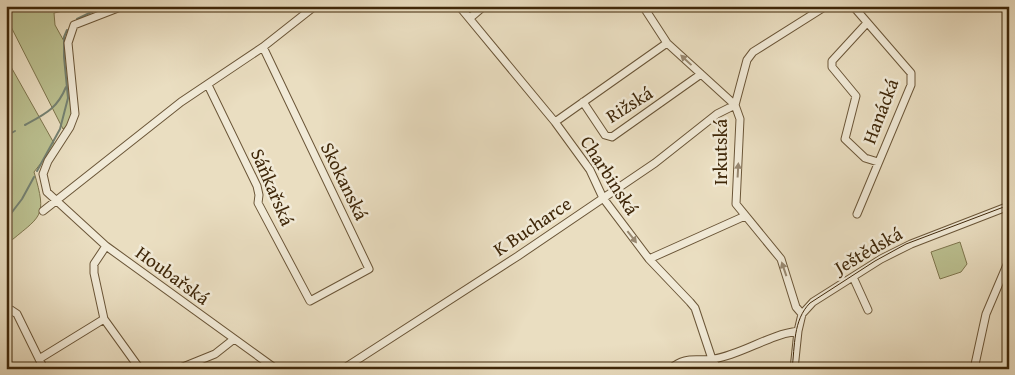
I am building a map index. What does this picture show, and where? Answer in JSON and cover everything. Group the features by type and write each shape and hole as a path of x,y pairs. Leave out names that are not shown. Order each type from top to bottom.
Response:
{"street":[{"path":"56,202 47,192 43,174 48,161 70,127 75,114 68,43 70,33 74,25 123,6"},
{"path":"43,211 181,102 263,47 315,6"},
{"name":"Charbinská","path":"459,6 555,122 590,170 603,198 649,259 694,308 712,359 718,369"},
{"path":"470,18 484,6"},
{"name":"Irkutská","path":"643,6 667,43 735,105 740,119 736,204 771,245 781,260 796,307 802,314"},
{"path":"735,105 747,60 753,52 826,6"},
{"name":"Hanácká","path":"853,6 866,24 904,65 911,79 911,85 857,214"},
{"path":"866,24 832,61 832,67 856,96 844,139 865,158 878,162"},
{"path":"555,122 667,43"},
{"name":"Skokanská","path":"263,47 369,269 310,301"},
{"name":"Rižská","path":"583,102 605,134 612,137 701,74"},
{"name":"Sáňkařská","path":"208,85 257,186 258,203 310,301"},
{"name":"K Bucharce","path":"343,369 603,198 654,163 717,114 735,105"},
{"name":"Houbařská","path":"56,202 106,246 276,369"},
{"name":"Ještědská","path":"802,314 813,302 911,244 1009,206"},
{"path":"649,259 745,216"},
{"path":"106,246 94,264 94,273 104,319 140,369"},
{"path":"974,369 986,314 1009,260"},
{"path":"853,277 868,310"},
{"path":"6,312 11,310 17,314 44,369"},
{"path":"794,369 798,331 802,314"},
{"path":"39,359 104,319"},
{"path":"670,369 682,361 693,358 712,359 777,335 798,331"},
{"path":"178,369 215,354 234,339"}],"green space":[{"path":"6,6 65,6 67,10 54,13 55,25 65,43 73,110 69,124 63,129 6,17"},
{"path":"6,58 55,145 34,172 41,208 38,215 27,228 6,245"},
{"path":"960,242 967,264 961,272 940,279 931,252"}],"waterway":[{"path":"77,19 104,6"},
{"path":"37,171 60,129 68,98 64,57 64,37 67,30"},
{"path":"25,125 54,106 59,101 66,87"},
{"path":"6,136 15,131"},
{"path":"6,220 22,199 34,177"}],"tram line":[{"path":"792,369 800,317 810,303 875,261 906,244 1009,205"}]}
